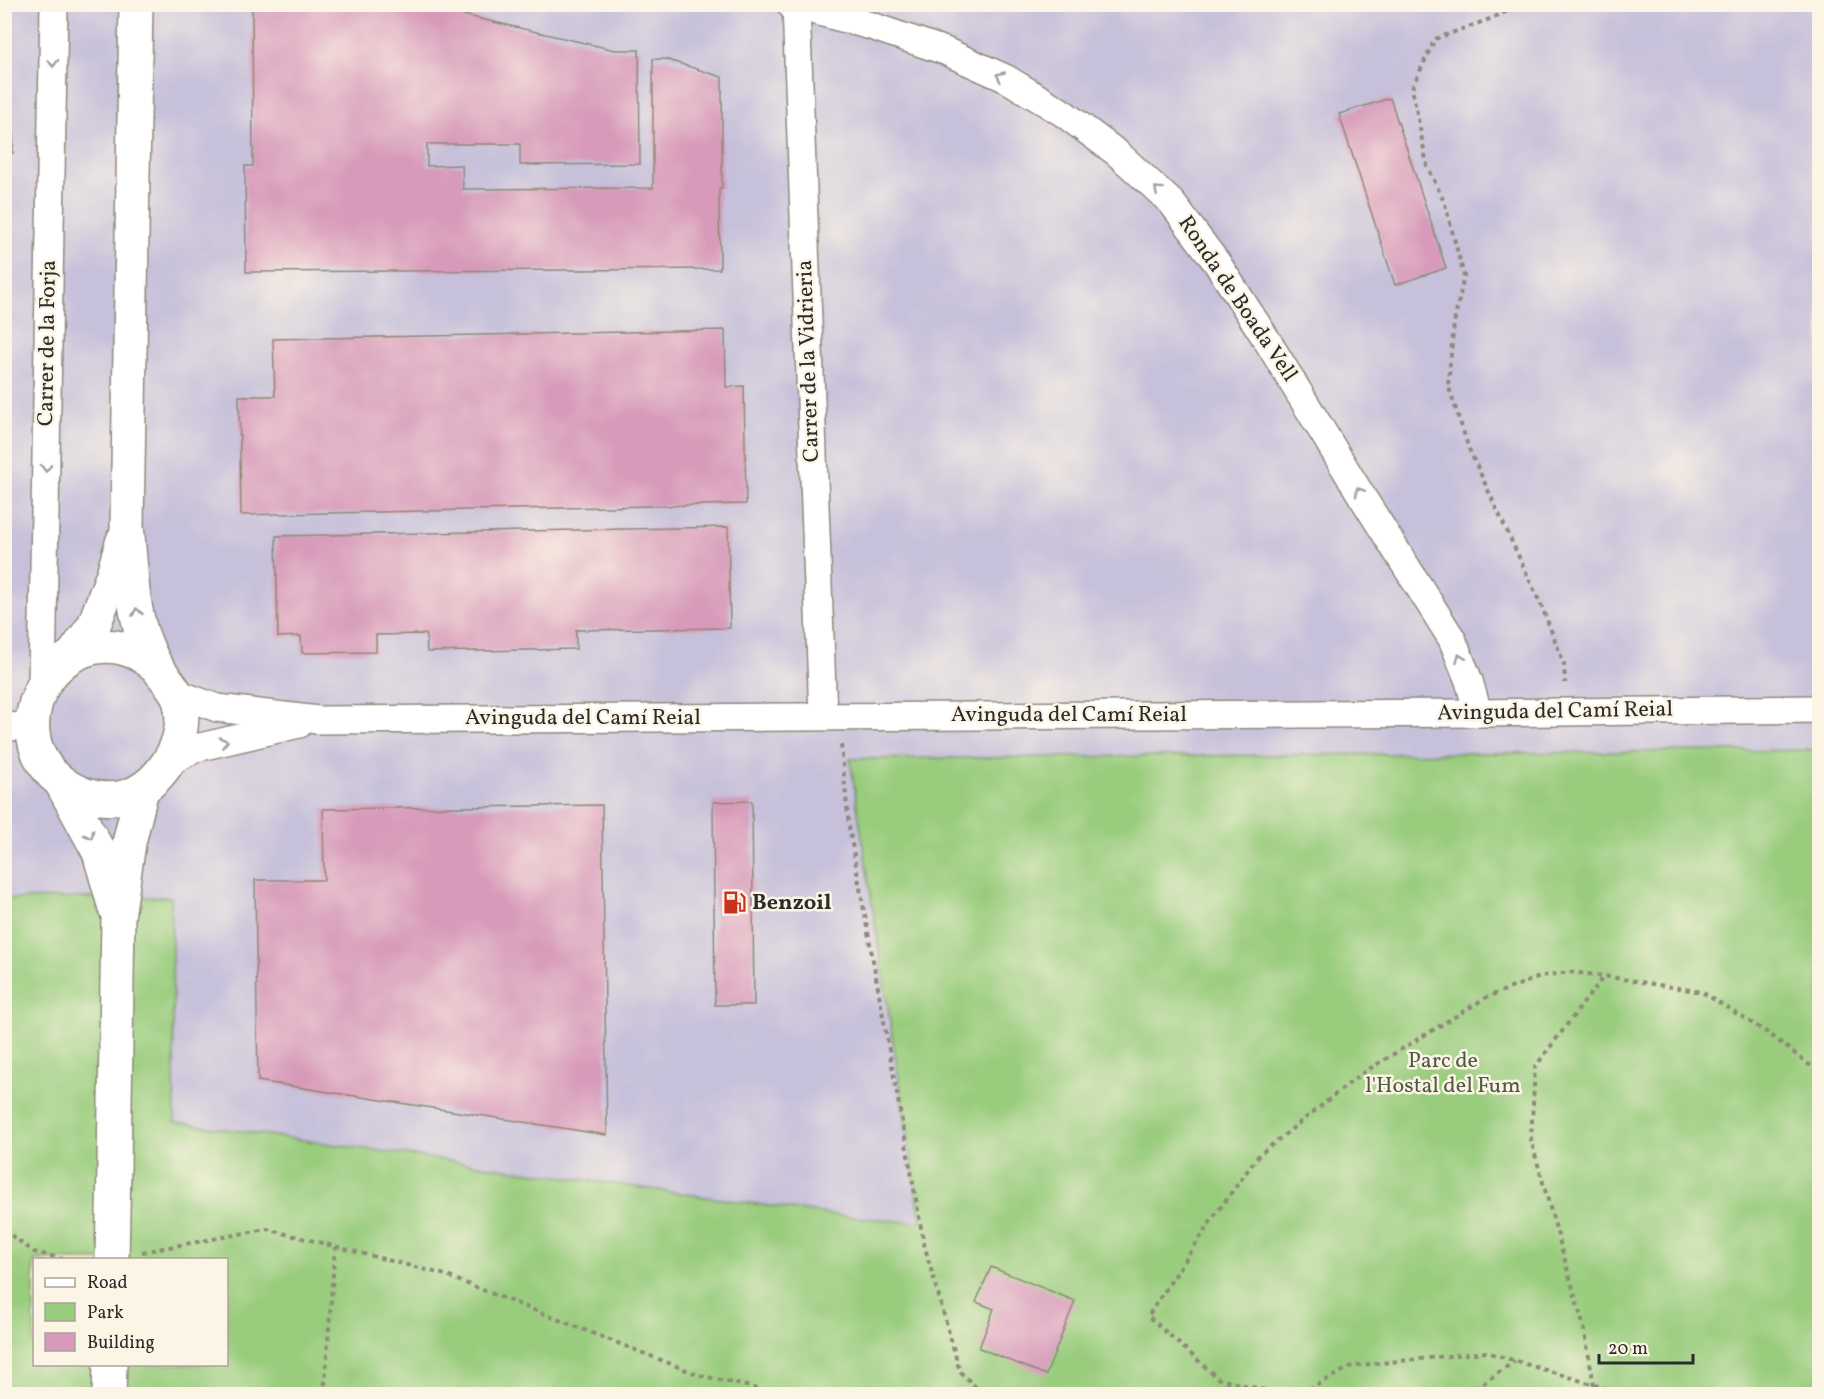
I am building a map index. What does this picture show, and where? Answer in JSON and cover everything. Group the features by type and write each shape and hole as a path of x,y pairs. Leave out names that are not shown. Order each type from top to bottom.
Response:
{"main road":[{"path":"136,4 127,526 137,612 143,635 157,667 176,693 181,709 181,735 169,762 156,777 142,789 126,796 110,798 91,797 62,784 45,767 18,727 32,707 42,682 63,660 88,648 113,646 135,652 157,667"},
{"path":"73,655 94,625 102,606 127,526"},
{"path":"62,784 99,852 118,917"},
{"path":"123,1256 114,1166 118,917 129,843 142,789"},
{"path":"109,1395 110,1366"}],"street":[{"name":"Carrer de la Forja","path":"42,682 54,4"},
{"name":"Ronda de Boada Vell","path":"793,5 871,26 945,51 1007,79 1063,113 1116,153 1172,203 1217,263 1265,337 1452,639 1469,681 1478,713"},
{"name":"Carrer de la Vidrieria","path":"793,5 831,716"},
{"name":"Avinguda del Camí Reial","path":"176,693 217,708 318,720 1820,709"},
{"name":"Avinguda del Camí Reial","path":"169,762 196,748 318,720"}],"path":[{"path":"1522,4 1490,19 1434,39 1412,88 1426,165 1445,204 1464,276 1454,323 1448,385 1468,448 1542,607 1564,664 1566,712"},
{"path":"831,716 924,1244 960,1372 982,1395"},
{"path":"1282,1395 1219,1378 1148,1316 1215,1215 1259,1155 1361,1074 1487,997 1542,976 1570,972 1702,992 1768,1033 1820,1073"},
{"path":"1594,1385 1584,1328 1531,1140 1535,1067 1604,976"},
{"path":"123,1256 267,1229 442,1274 699,1375 780,1395"},
{"path":"4,1230 34,1252 59,1258"},
{"path":"324,1395 335,1246"},
{"path":"1301,1395 1352,1366 1486,1352 1624,1395"},
{"path":"1467,1395 1515,1361"}],"shaded area":[{"path":"4,5 1819,5 1819,750 851,759 922,1223 841,1216 175,1122 171,897 5,899"}],"green space":[{"name":"Parc de l'Hostal del Fum","path":"1819,750 1819,1394 5,1394 4,899 171,897 175,1122 841,1216 921,1223 850,759"}],"building":[{"path":"252,5 420,5 615,50 639,50 640,164 520,165 520,144 427,144 427,166 462,165 463,189 653,188 653,59 665,59 722,77 722,188 719,188 720,269 246,272 245,166 253,166"},
{"path":"1390,98 1446,268 1395,285 1339,114"},
{"path":"4,127 13,127 13,153 4,153"},
{"path":"725,330 726,387 744,386 746,504 241,515 239,396 275,396 273,339"},
{"path":"728,527 730,628 576,630 576,649 427,652 426,634 376,635 376,652 302,653 301,636 278,637 276,536"},
{"name":"Benzoil","path":"752,801 754,1005 715,1005 713,802"},
{"path":"602,805 607,1135 258,1081 255,880 324,880 323,809"},
{"path":"991,1267 1075,1301 1046,1375 979,1348 994,1309 976,1302"}],"place":[{"name":"Benzoil","path":"734,903"}]}
